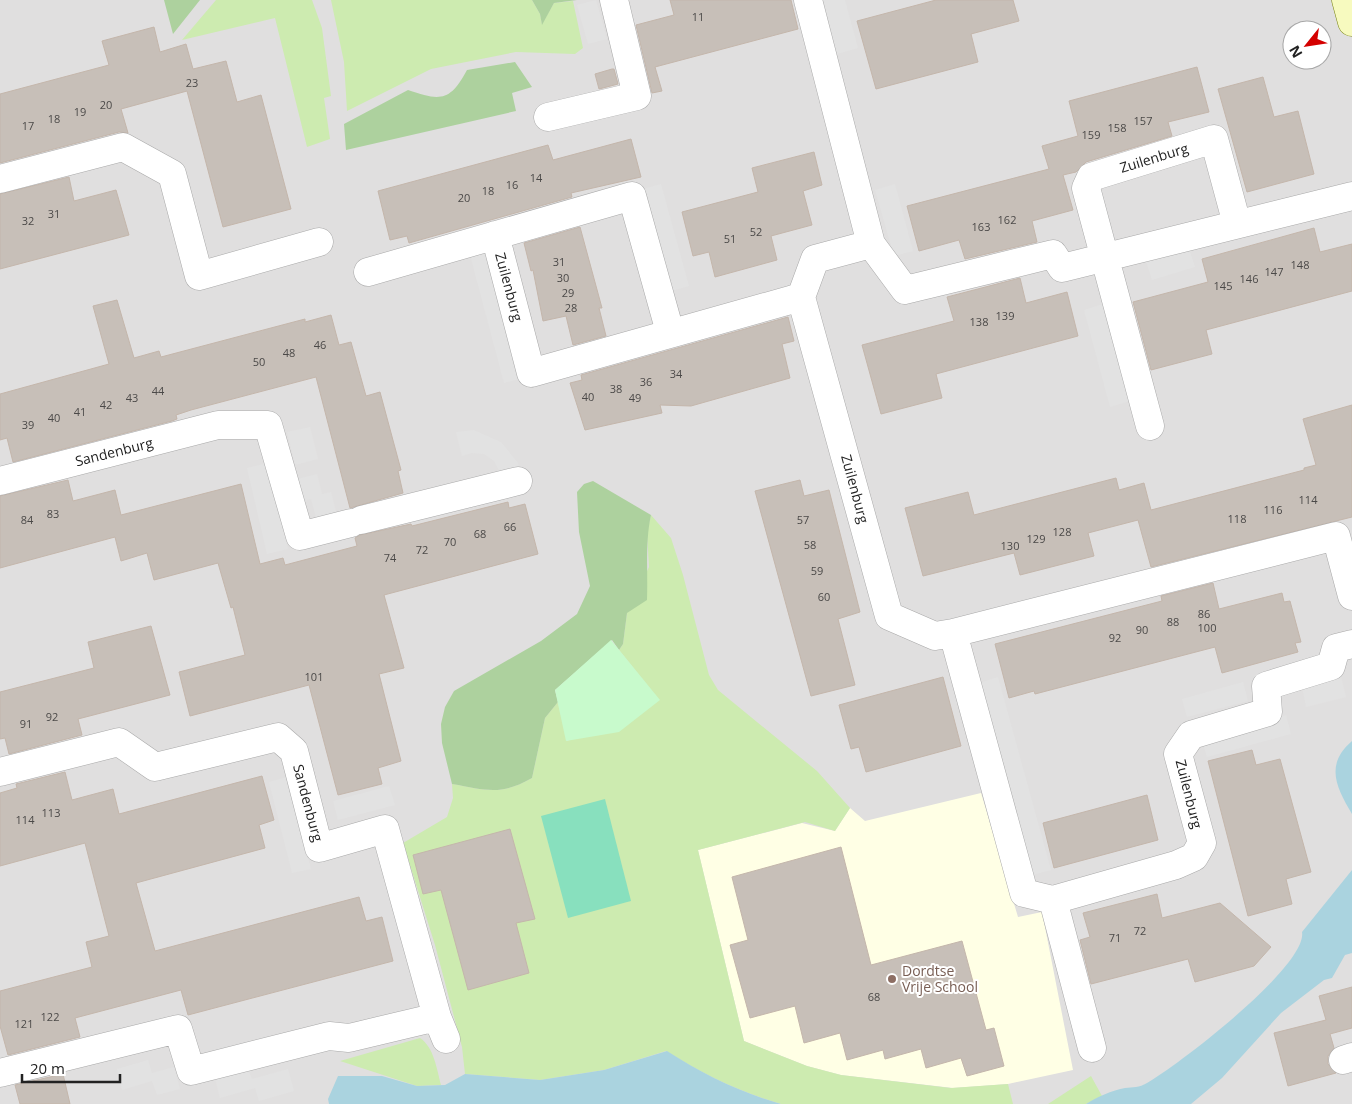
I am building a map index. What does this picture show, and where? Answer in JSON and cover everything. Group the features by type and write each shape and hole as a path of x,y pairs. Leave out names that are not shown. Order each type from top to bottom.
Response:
{"street":[{"path":"548,116 637,96 614,0"},
{"path":"808,0 871,244 905,290 1053,254 1062,268 1352,196"},
{"path":"1346,0 1352,22"},
{"name":"Zuilenburg","path":"1150,426 1086,188 1091,177 1214,139 1238,224"},
{"path":"0,179 124,147 172,174 199,276 320,242"},
{"name":"Zuilenburg","path":"368,272 632,196 670,332"},
{"name":"Zuilenburg","path":"495,235 531,373 670,332 801,297 889,616 936,636 1336,536 1352,596"},
{"path":"801,297 815,259 871,244"},
{"name":"Sandenburg","path":"0,481 218,425 268,425 300,536 518,481"},
{"name":"Zuilenburg","path":"953,633 1024,893 1053,900 1176,865 1194,858 1202,843 1178,754 1191,735 1268,712 1266,686 1331,666 1336,648 1352,644"},
{"name":"Sandenburg","path":"0,772 119,742 155,767 278,737 294,750 319,848 385,829 442,1028 349,1038 329,1036 191,1071 178,1028 0,1073"},
{"path":"1053,900 1092,1048"}],"shaded area":[{"path":"0,0 1352,0 1352,1104 0,1104"},
{"path":"596,0 607,39 588,44 577,5"},
{"path":"822,0 845,0 858,48 837,54"},
{"path":"661,184 689,286 668,292 640,190"},
{"path":"895,184 913,251 894,256 875,190"},
{"path":"493,249 526,377 504,383 470,255"},
{"path":"1189,249 1195,267 1152,280 1146,261"},
{"path":"1103,304 1130,401 1110,407 1084,310"},
{"path":"310,427 318,459 295,465 287,432"},
{"path":"474,430 501,442 518,463 521,474 503,478 494,461 484,454 472,453 462,456 456,432"},
{"path":"267,463 288,549 267,554 247,468"},
{"path":"317,474 322,494 331,492 337,516 317,521 311,499 303,501 297,479"},
{"path":"998,677 1051,870 1032,875 979,683"},
{"path":"1341,677 1346,697 1306,707 1302,686"},
{"path":"1243,682 1248,701 1187,717 1182,699"},
{"path":"1286,715 1291,734 1207,757 1201,738"},
{"path":"287,777 311,869 292,873 269,782"},
{"path":"389,786 395,805 338,820 333,801"},
{"name":"Dordtse Vrije School","path":"981,793 1018,917 1042,912 1073,1070 1008,1084 953,1088 841,1075 807,1066 744,1041 698,850 802,823 835,831 850,808 865,821"},
{"path":"148,1060 152,1073 174,1067 180,1089 157,1095 152,1081 122,1090 117,1069"},
{"path":"248,1068 252,1079 288,1069 294,1091 259,1101 255,1088 220,1098 215,1078"}],"green space":[{"path":"164,0 200,0 173,34"},
{"path":"216,0 312,0 322,28 331,96 324,98 330,139 307,147 275,18 182,40"},
{"path":"331,0 532,0 540,14 542,24 554,3 573,1 583,48 575,54 516,52 431,69 347,111 344,62"},
{"path":"532,0 577,0 554,3 542,25 540,14"},
{"path":"515,62 532,87 512,93 516,111 346,150 344,124 408,90 428,96 443,96 455,88 467,70"},
{"path":"593,481 651,515 647,546 647,600 627,613 623,644 619,650 612,640 555,690 558,702 545,718 532,778 521,784 493,790 452,784 442,743 441,724 445,707 454,691 541,641 577,614 590,586 579,532 577,492 584,484"},
{"path":"651,515 671,538 683,575 709,675 718,690 817,771 850,808 835,831 805,822 698,850 744,1041 807,1066 841,1075 951,1088 1008,1084 1013,1104 781,1104 722,1082 666,1051 604,1070 540,1080 465,1074 462,1047 435,945 403,843 447,817 453,798 452,784 493,790 521,784 532,778 545,718 558,702 567,741 659,700 619,650 623,644 627,613 649,567 647,533"},
{"path":"611,640 660,700 619,732 566,741 555,690"},
{"path":"605,799 631,901 568,918 541,816"},
{"path":"420,1038 432,1053 441,1085 417,1086 340,1061"},
{"path":"1091,1076 1102,1096 1086,1104 1048,1104"}],"water":[{"path":"1352,741 1352,814 1338,786 1336,768 1343,750"},
{"path":"1352,870 1352,953 1345,955 1332,978 1324,980 1281,1013 1222,1078 1191,1104 1086,1104 1115,1090 1139,1087 1147,1083 1185,1057 1238,1014 1285,968 1298,948 1302,932"},
{"path":"667,1051 722,1082 781,1104 329,1104 328,1099 338,1076 382,1076 417,1086 445,1085 465,1074 540,1080 604,1070"}],"building":[{"path":"670,0 791,0 798,29 655,67 662,91 652,93 636,25 674,15"},
{"path":"936,0 1013,0 1019,21 971,34 978,62 876,89 857,21"},
{"path":"154,27 160,52 186,44 193,69 226,61 237,102 261,95 291,209 223,227 187,91 121,109 128,133 119,132 0,163 0,94 109,65 102,41"},
{"path":"1197,67 1209,112 1168,122 1172,136 1086,162 1076,172 1063,175 1073,210 1032,221 1037,242 965,259 959,240 919,251 907,206 1049,169 1042,146 1078,136 1069,101"},
{"path":"614,69 618,84 599,89 595,74"},
{"path":"1263,77 1274,117 1298,111 1314,174 1247,192 1218,89"},
{"path":"631,139 641,177 571,193 572,197 409,243 407,236 390,240 378,191 548,145 553,160"},
{"path":"814,152 822,185 803,191 812,225 771,236 777,260 715,277 709,252 693,256 682,212 758,192 752,168"},
{"path":"69,177 74,201 116,190 129,235 0,269 0,194"},
{"path":"580,227 602,308 599,308 606,336 573,345 566,316 543,321 533,270 531,271 524,243"},
{"path":"1314,228 1320,252 1352,244 1352,291 1206,330 1212,354 1151,370 1133,302 1208,282 1202,259"},
{"path":"1020,278 1026,303 1067,292 1078,336 936,374 942,398 881,414 862,345 954,321 947,297"},
{"path":"117,300 134,358 159,351 161,357 305,319 305,322 331,315 339,345 351,342 366,396 380,392 401,470 398,471 403,493 350,508 316,377 191,410 176,415 177,419 172,421 13,462 7,438 0,440 0,394 109,364 93,306"},
{"path":"788,317 794,341 782,344 790,378 691,406 660,405 662,413 585,430 570,383 582,380 581,375"},
{"path":"1352,405 1352,517 1151,567 1138,520 1088,533 1094,556 1020,575 1014,553 923,576 905,508 968,492 974,515 1116,478 1119,490 1144,483 1151,510 1304,470 1304,468 1316,465 1303,419"},
{"path":"68,480 73,501 115,490 121,515 241,484 260,564 283,558 285,565 357,546 355,538 360,535 411,524 412,526 508,502 509,508 525,504 538,554 384,595 404,668 379,674 401,761 378,768 382,784 338,795 309,685 190,716 179,672 245,655 233,607 231,608 218,563 154,580 147,553 121,561 115,537 0,568 0,496"},
{"path":"800,480 804,496 829,490 860,612 838,619 855,685 811,696 755,491"},
{"path":"1213,583 1219,609 1282,593 1284,602 1290,601 1301,642 1295,643 1298,652 1222,673 1215,647 1035,694 1034,691 1009,698 995,644 1162,601 1161,596"},
{"path":"151,626 170,695 78,719 82,735 9,754 5,738 0,739 0,692 94,668 88,642"},
{"path":"943,677 961,746 866,772 859,747 851,749 839,705"},
{"path":"1252,750 1256,765 1280,759 1311,872 1286,879 1292,904 1248,916 1208,761"},
{"path":"65,772 72,800 113,789 119,814 262,776 274,820 259,825 265,848 136,883 155,951 359,897 366,921 382,917 393,961 188,1015 181,990 75,1018 80,1037 8,1055 0,1026 0,991 92,967 86,942 109,936 85,843 0,866 0,793 17,788 16,784"},
{"path":"1147,795 1158,840 1054,868 1043,823"},
{"path":"510,829 535,919 516,923 529,973 468,990 441,890 423,894 413,855"},
{"path":"841,847 871,965 962,941 986,1030 994,1028 1004,1066 967,1076 961,1058 926,1068 921,1049 885,1059 883,1050 847,1060 840,1033 804,1043 795,1006 750,1018 730,945 748,940 732,877"},
{"path":"1157,894 1162,918 1220,903 1271,947 1254,966 1195,982 1188,959 1091,984 1080,940 1090,937 1083,913"},
{"path":"1352,987 1352,1028 1330,1034 1334,1048 1328,1056 1328,1064 1336,1073 1288,1086 1274,1033 1326,1020 1319,996"},
{"path":"63,1074 70,1104 20,1104 15,1085"}],"place":[{"name":"Dordtse Vrije School","path":"892,979"}]}
